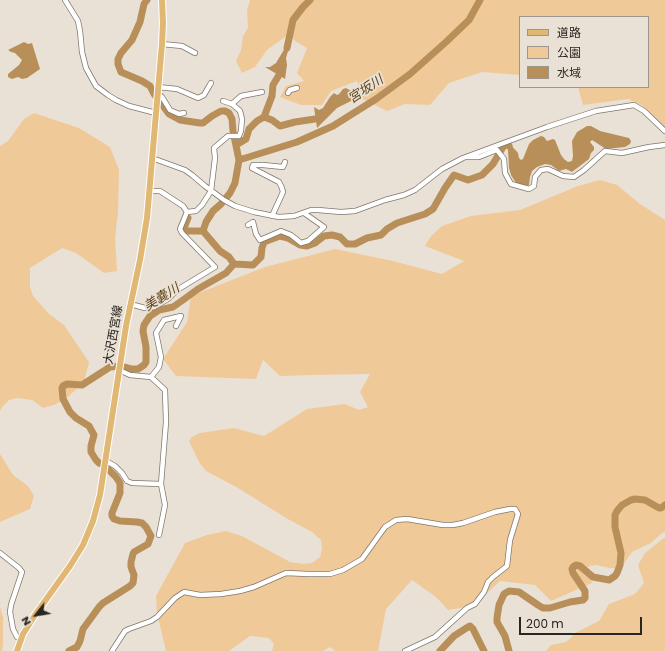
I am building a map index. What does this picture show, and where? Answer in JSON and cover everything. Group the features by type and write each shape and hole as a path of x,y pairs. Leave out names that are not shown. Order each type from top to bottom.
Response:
{"main road":[{"name":"大沢西宮線","path":"16,651 35,615 83,545 95,514 100,495 130,304 140,260 147,218 162,44 162,0"}],"street":[{"path":"65,0 78,21 82,52 86,68 96,86 116,100 129,106 156,113"},
{"path":"162,44 182,46 195,53"},
{"path":"158,87 177,89 198,98 204,95 211,83"},
{"path":"288,92 297,88"},
{"path":"232,104 241,96 262,92"},
{"path":"158,94 162,97 170,110 179,114 184,113"},
{"path":"187,212 196,211 211,191 216,158 214,148 228,136 238,136 241,131 242,119 240,111 232,104 223,101"},
{"path":"152,158 185,170 211,191 235,206 279,217 294,216 311,210 351,212 404,195 415,190 442,169 463,158 482,150 596,111 634,105 644,111 665,131"},
{"path":"463,158 479,157 497,150 504,159 505,173 511,184 529,189 534,186 535,177 541,170 548,169 563,176 574,177 605,151 622,153 665,145"},
{"path":"272,216 283,192 282,188 279,182 252,168 253,165 283,167 285,162"},
{"path":"130,304 145,308 154,307 168,299 177,290 215,267 182,233 180,229 187,212 184,206 160,191 149,191"},
{"path":"248,225 253,222 256,234 260,240 280,231 291,235 301,243 308,241 324,227 304,213"},
{"path":"151,378 159,367 160,357 156,333 164,320 182,316 176,326"},
{"path":"120,367 130,375 151,378 165,390 166,422 161,484 165,505 159,535"},
{"path":"105,464 115,466 122,473 127,482 132,484 161,484"},
{"path":"112,651 126,631 157,617 184,592 200,595 221,594 254,587 286,573 330,574 344,570 362,559 385,527 396,520 407,519 443,525 453,525 495,512 515,509 518,514 510,540 507,566 488,582 484,592 475,604 467,608 435,636 405,651"},
{"path":"0,553 22,572 10,612 13,630 21,639"}],"green space":[{"path":"250,0 665,0 665,126 642,105 628,99 583,105 578,88 649,88 649,16 519,16 519,75 482,72 449,83 430,105 405,104 387,111 363,99 357,81 331,91 322,105 301,105 280,97 286,86 304,81 297,73 307,48 295,41 289,34 267,50 255,67 242,73 236,61 241,50 243,36 248,28 247,10"},
{"path":"34,113 79,128 110,147 119,170 118,212 115,239 117,271 104,273 76,253 62,248 30,268 30,287 33,296 49,314 64,325 89,362 84,382 68,397 54,405 43,408 32,400 17,398 9,400 0,411 0,146 8,141 24,119"},
{"path":"600,180 617,185 640,204 665,220 665,532 651,543 632,552 621,568 610,568 595,565 587,567 592,583 551,601 535,585 500,581 473,606 448,610 436,597 412,580 386,609 378,651 335,651 330,647 323,651 272,651 274,644 269,638 250,636 229,651 166,651 157,613 156,596 185,543 207,535 226,531 242,536 290,562 303,564 312,563 320,557 322,549 321,540 312,532 286,518 238,488 206,471 199,462 189,441 192,437 200,433 234,428 264,436 307,409 345,404 359,410 368,407 360,392 370,374 280,376 263,360 256,379 176,376 163,359 187,322 191,296 265,267 335,249 393,261 442,274 464,261 425,246 431,236 442,226 471,216 520,210 578,186"},
{"path":"0,454 13,475 28,486 34,496 30,509 0,522"},
{"path":"665,537 665,651 546,651 551,645 566,642 577,632 599,621 609,604 635,594 644,583 638,565 645,553"},
{"path":"0,607 3,617 2,651 0,651"}],"water":[{"path":"24,42 28,44 32,43 40,69 27,78 22,79 18,77 12,79 8,77 8,74 19,65 22,60 15,53 8,50"},
{"path":"285,48 287,48 288,51 286,58 287,65 285,79 265,67 270,67 276,63"},
{"path":"346,88 357,93 359,97 357,100 351,101 337,108 317,128 314,107 319,110 323,108 334,93 337,95"},
{"path":"587,126 591,126 600,131 629,138 631,141 630,144 625,147 606,149 592,140 590,142 594,147 594,150 589,159 572,172 566,169 559,171 551,165 545,164 532,171 529,185 524,186 517,184 511,175 509,168 509,146 511,145 518,153 521,160 523,159 529,144 541,136 547,141 553,139 555,140 564,159 568,162 572,161 572,141 577,132"}],"waterway":[{"name":"美嚢川","path":"69,651 77,647 83,629 99,607 133,583 134,575 131,567 133,554 148,544 151,536 142,523 120,521 114,519 112,516 120,493 120,483 104,465 96,460 91,452 94,435 89,426 76,418 70,412 63,399 62,388 67,384 82,385 110,367 120,366 138,369 144,365 146,362 146,347 143,331 144,325 150,316 159,310 173,307 198,289 226,273 234,264 229,257 220,251 203,231 206,222 213,211 230,193 235,183 239,160 232,119 229,113 221,111 203,123 180,120 169,114 150,86 121,72 118,64 118,59 121,53 132,40 140,22 144,4 147,0"},
{"path":"287,48 293,20 310,0"},
{"name":"宮坂川","path":"239,160 297,142 333,126 376,99 410,74 446,42 469,20 480,0"},
{"path":"236,145 246,139 249,129 257,121 264,117 272,96 273,85 279,75"},
{"path":"264,117 272,120 280,126 315,119"},
{"path":"234,264 253,265 261,257 264,242 280,236 288,238 300,245 307,246 315,243 324,236 332,235 340,237 347,244 355,244 367,238 381,235 397,223 425,214 433,209 454,175 468,180 482,175 493,164 503,147 507,144 509,146"},
{"path":"188,218 184,228 185,231 203,231"},
{"path":"509,651 505,636 497,622 499,605 504,594 509,591 519,592 543,608 550,608 583,600 585,598 585,591 572,569 576,565 580,566 593,577 609,580 615,576 620,565 621,553 615,527 615,515 622,505 635,499 645,500 659,508 665,505"},
{"path":"440,651 454,636 470,626 484,651"}]}
